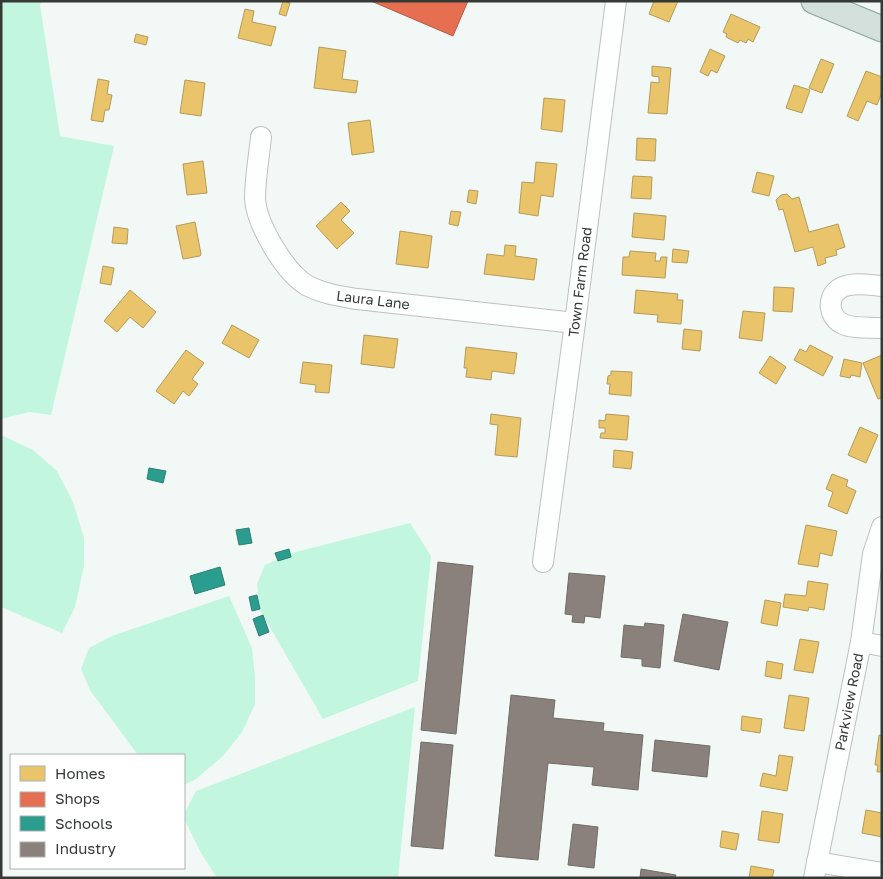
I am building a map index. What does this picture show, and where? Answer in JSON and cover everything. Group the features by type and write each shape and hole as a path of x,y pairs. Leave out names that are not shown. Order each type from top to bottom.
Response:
{"main road":[{"path":"814,1 845,8 882,29"}],"street":[{"name":"Town Farm Road","path":"543,562 616,1"},
{"name":"Laura Lane","path":"261,137 255,200 263,231 283,262 306,285 330,295 575,323"},
{"path":"882,286 853,284 839,288 831,300 831,308 835,320 845,326 882,328"},
{"name":"Parkview Road","path":"815,870 861,642 873,554 882,527"},
{"path":"861,642 882,646"},
{"path":"815,870 882,873"}],"green space":[{"path":"1,1 42,1 40,5 60,136 114,146 51,415 29,412 1,419"},
{"path":"1,435 33,450 57,471 73,502 84,538 84,566 75,607 62,633 1,607"},
{"path":"410,523 431,556 418,681 323,719 260,610 257,584 265,565 292,553"},
{"path":"229,596 252,648 255,704 242,732 223,756 196,779 185,784 185,754 137,754 90,690 81,669 89,648 112,636"},
{"path":"415,707 398,878 217,878 201,853 185,821 185,812 196,791"}],"building: Homes":[{"path":"283,1 290,3 286,16 279,14"},
{"path":"654,1 678,1 669,22 649,14"},
{"path":"245,9 254,11 252,22 276,27 271,46 238,38"},
{"path":"731,14 760,27 753,42 748,39 746,43 740,40 738,43 726,37 727,34 723,32"},
{"path":"136,34 148,37 146,45 134,42"},
{"path":"319,47 346,51 342,79 358,81 356,93 314,88"},
{"path":"710,49 725,56 717,73 711,70 708,76 700,72"},
{"path":"821,59 834,64 822,93 809,88"},
{"path":"652,66 671,68 667,114 648,113 651,82 659,83 659,77 652,76"},
{"path":"866,71 882,77 882,92 877,105 867,101 858,121 847,116"},
{"path":"98,79 109,81 107,94 112,95 109,110 105,110 103,122 91,120"},
{"path":"185,80 205,83 201,116 180,113"},
{"path":"794,85 810,90 802,113 786,108"},
{"path":"544,98 565,100 562,132 541,129"},
{"path":"370,120 374,152 352,155 348,123"},
{"path":"637,138 656,139 655,161 636,160"},
{"path":"203,161 207,193 187,195 183,164"},
{"path":"536,162 557,164 553,197 541,195 538,216 519,213 522,182 534,183"},
{"path":"757,172 774,176 769,196 752,192"},
{"path":"633,176 652,177 651,199 631,198"},
{"path":"469,190 478,191 476,204 467,202"},
{"path":"787,194 792,199 799,197 809,232 838,224 845,247 836,250 837,255 825,258 826,263 818,266 813,247 795,252 783,209 779,210 776,200 781,195"},
{"path":"341,202 350,211 341,220 354,233 337,249 316,226"},
{"path":"451,211 461,212 458,226 449,224"},
{"path":"634,213 666,216 664,240 632,237"},
{"path":"195,222 201,254 200,256 183,259 176,226"},
{"path":"114,227 128,229 127,244 112,243"},
{"path":"400,231 432,236 428,268 396,264"},
{"path":"505,245 516,246 515,256 537,259 534,280 484,274 487,254 504,256"},
{"path":"673,249 689,251 687,263 672,262"},
{"path":"630,251 656,253 655,261 660,261 661,257 667,257 665,278 622,275 623,257 629,257"},
{"path":"103,266 114,268 111,285 100,283"},
{"path":"774,287 794,288 792,312 773,311"},
{"path":"130,290 156,312 143,328 130,317 117,332 104,321"},
{"path":"636,290 678,294 677,300 683,300 681,324 657,322 658,315 634,313"},
{"path":"743,311 765,313 762,341 739,338"},
{"path":"232,325 259,340 249,358 222,343"},
{"path":"684,329 702,331 700,351 682,349"},
{"path":"364,335 398,339 394,368 361,364"},
{"path":"810,345 833,357 823,376 794,360 800,349 806,352"},
{"path":"466,347 517,353 514,374 492,371 491,380 466,377 467,368 464,368"},
{"path":"186,350 204,363 192,379 198,384 189,396 183,391 174,404 156,391"},
{"path":"882,355 882,398 878,399 863,363"},
{"path":"770,356 786,367 776,384 759,373"},
{"path":"844,359 862,363 860,377 851,375 850,378 840,376"},
{"path":"303,362 332,365 329,393 315,392 316,385 300,383"},
{"path":"611,371 632,372 631,396 609,394 610,384 607,384"},
{"path":"491,414 521,418 517,457 495,455 498,425 490,424"},
{"path":"606,414 629,416 627,440 600,438 601,433 605,433 605,428 599,428 599,420 605,421"},
{"path":"860,427 878,435 866,463 848,455"},
{"path":"614,450 633,452 631,469 613,467"},
{"path":"832,474 848,480 846,486 856,491 847,514 828,506 833,492 826,489"},
{"path":"806,525 837,531 832,556 820,553 818,567 798,564"},
{"path":"808,581 828,584 824,610 809,607 808,611 783,607 785,594 806,596"},
{"path":"765,600 781,603 777,626 761,623"},
{"path":"800,639 819,642 813,673 794,670"},
{"path":"767,661 783,664 781,679 765,676"},
{"path":"789,695 809,698 804,731 784,728"},
{"path":"742,716 762,719 760,733 741,730"},
{"path":"879,735 882,736 882,772 877,772 878,765 875,765"},
{"path":"779,755 793,757 787,791 760,786 763,773 776,776"},
{"path":"866,810 882,813 882,837 862,833"},
{"path":"762,811 783,814 779,843 758,840"},
{"path":"722,831 739,834 736,850 720,847"},
{"path":"751,866 774,870 772,878 749,878"}],"building: Shops":[{"path":"371,1 468,1 453,36"}],"building: Schools":[{"path":"149,468 166,471 163,483 147,479"},
{"path":"249,528 252,543 239,545 236,530"},
{"path":"289,549 291,557 278,561 275,553"},
{"path":"220,567 225,585 195,594 190,576"},
{"path":"257,595 260,609 252,611 249,597"},
{"path":"263,615 269,632 259,636 253,619"}],"building: Industry":[{"path":"438,562 473,566 456,734 421,730"},
{"path":"569,573 605,576 600,618 585,616 584,623 572,622 573,615 565,614"},
{"path":"683,614 728,622 719,670 674,661"},
{"path":"645,623 664,625 660,668 642,666 642,659 621,657 624,625 644,627"},
{"path":"511,695 555,700 553,718 604,723 603,731 643,735 638,790 592,785 594,767 548,763 538,860 495,856"},
{"path":"655,740 710,746 707,777 652,771"},
{"path":"421,742 453,745 443,849 411,846"},
{"path":"573,824 598,827 594,868 568,865"},
{"path":"641,869 676,875 675,878 640,878"}]}
